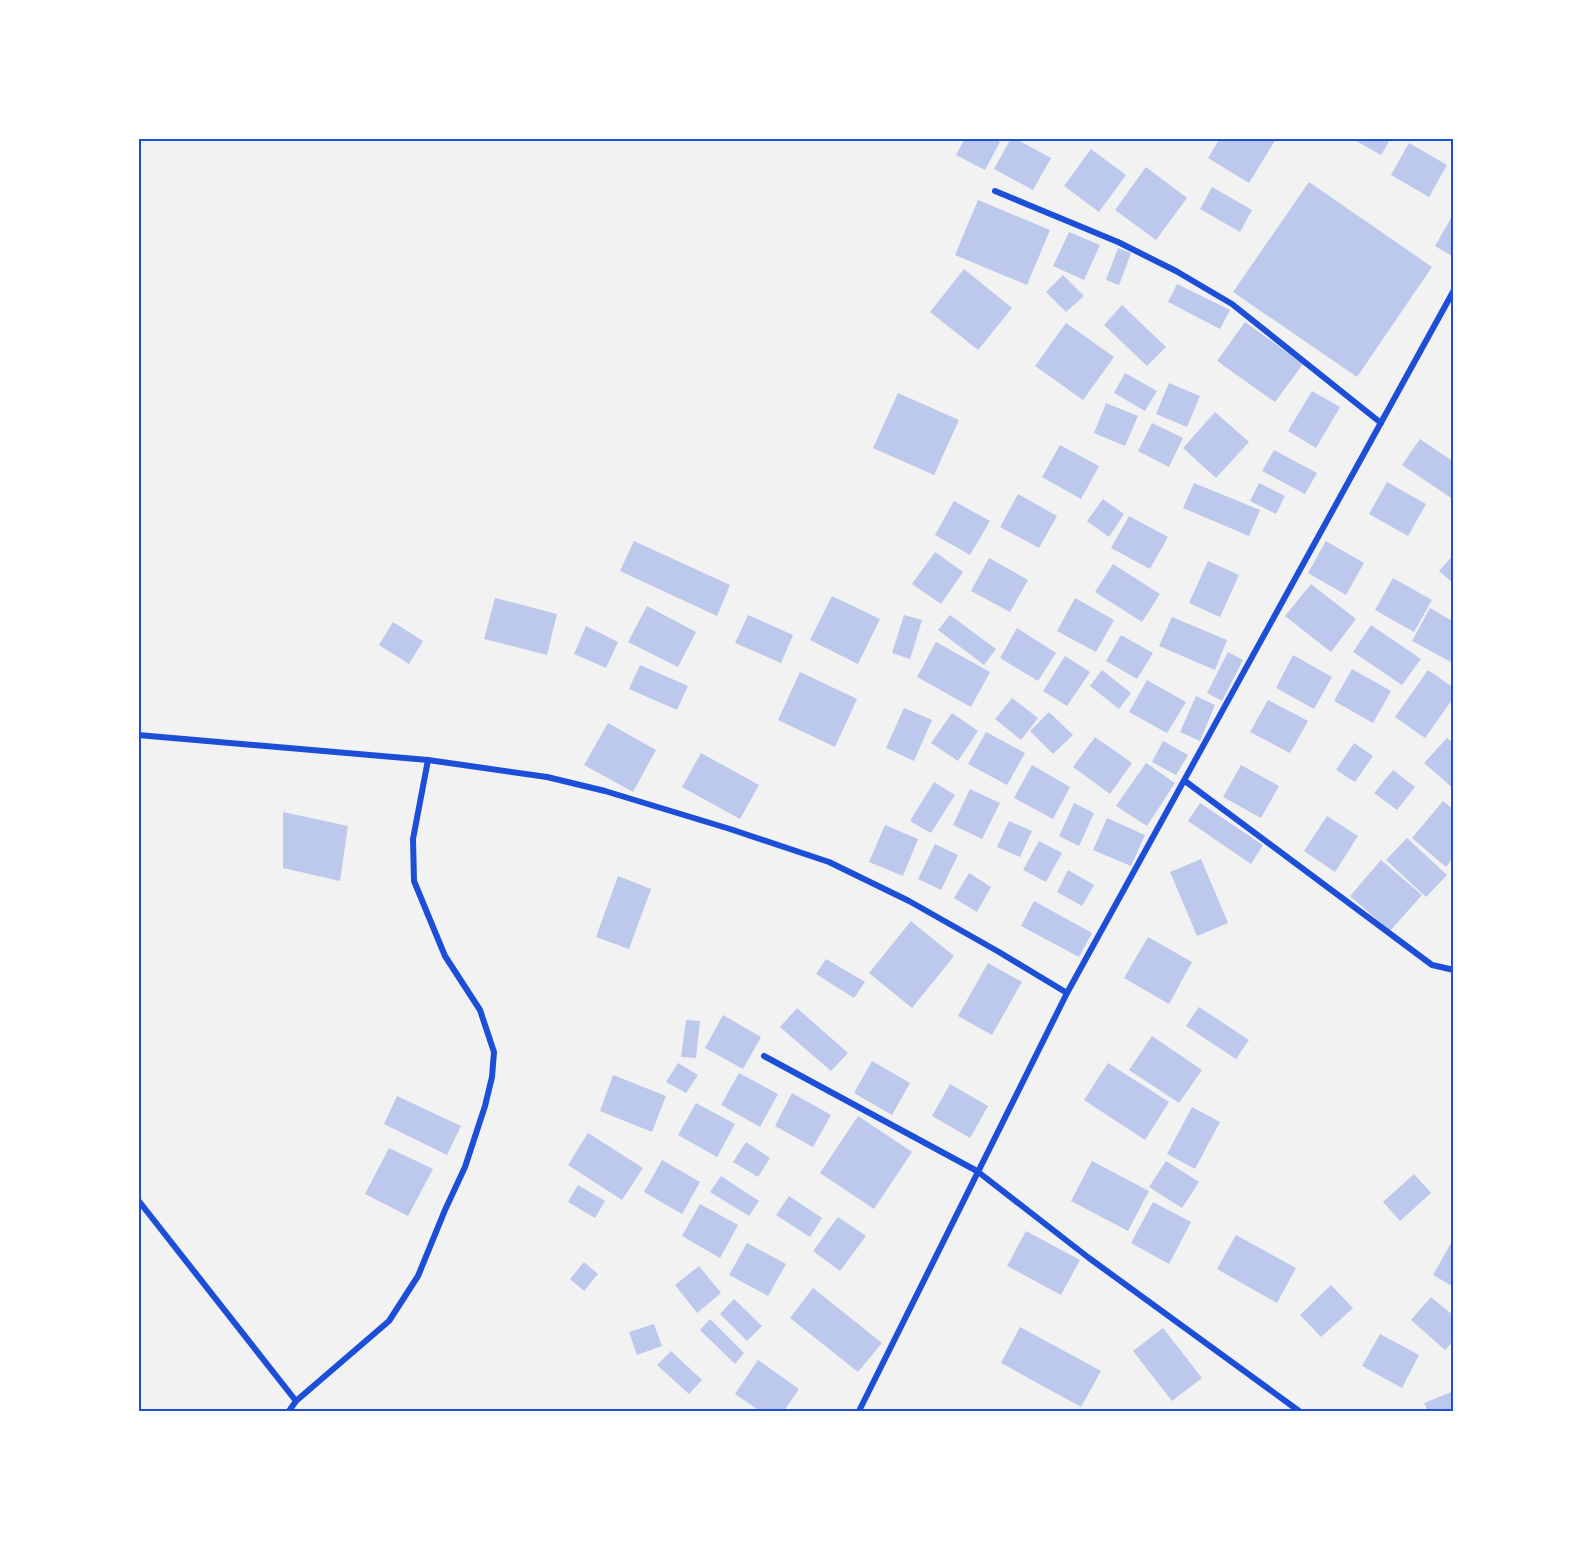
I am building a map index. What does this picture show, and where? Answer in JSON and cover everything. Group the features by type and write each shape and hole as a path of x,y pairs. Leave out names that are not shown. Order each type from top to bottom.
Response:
{"street":[{"path":"994,191 1118,242 1176,271 1232,304 1381,423"},
{"path":"859,1411 1067,993 1454,290"},
{"path":"138,735 428,760 547,777 605,790 829,862 909,901 1067,993"},
{"path":"289,1411 296,1401 389,1321 418,1276 465,1167 492,1077 494,1052 480,1010 445,957 414,881 413,839 428,760"},
{"path":"1185,781 1432,965 1454,970"},
{"path":"764,1056 977,1171 1089,1258 1299,1411"},
{"path":"138,1200 296,1401"}],"building":[{"path":"965,138 992,138 1000,142 985,170 956,155"},
{"path":"1011,138 1051,158 1033,190 994,169"},
{"path":"1220,138 1276,139 1249,183 1208,158"},
{"path":"1351,138 1391,138 1381,155"},
{"path":"1409,143 1447,165 1429,197 1391,175"},
{"path":"1091,149 1126,175 1099,212 1064,186"},
{"path":"1146,167 1187,198 1156,240 1115,210"},
{"path":"1309,182 1432,267 1357,377 1233,292"},
{"path":"1212,187 1252,210 1240,232 1200,209"},
{"path":"978,200 1050,230 1027,285 955,255"},
{"path":"1454,213 1454,253 1452,256 1435,246"},
{"path":"1069,232 1100,245 1084,280 1053,266"},
{"path":"1118,248 1131,253 1119,285 1106,280"},
{"path":"964,269 1012,308 978,350 930,312"},
{"path":"1063,275 1084,296 1066,312 1046,292"},
{"path":"1177,284 1230,310 1220,329 1168,302"},
{"path":"1122,305 1166,347 1147,366 1104,325"},
{"path":"1245,322 1303,364 1275,402 1217,361"},
{"path":"1066,323 1114,357 1083,400 1035,366"},
{"path":"1125,373 1157,391 1145,411 1114,393"},
{"path":"1169,383 1200,396 1187,427 1156,414"},
{"path":"1312,391 1340,407 1316,448 1288,431"},
{"path":"898,393 959,420 934,475 873,448"},
{"path":"1106,403 1138,416 1125,446 1094,433"},
{"path":"1215,412 1249,442 1216,478 1183,448"},
{"path":"1152,423 1183,438 1169,467 1138,451"},
{"path":"1420,439 1454,462 1454,500 1402,465"},
{"path":"1060,445 1099,466 1081,499 1042,477"},
{"path":"1274,450 1317,473 1305,494 1262,471"},
{"path":"1387,482 1426,504 1408,536 1369,514"},
{"path":"1194,483 1260,510 1249,536 1183,508"},
{"path":"1259,483 1285,496 1276,514 1250,501"},
{"path":"1018,494 1057,516 1039,548 1000,527"},
{"path":"1103,499 1124,514 1109,537 1087,521"},
{"path":"954,501 990,521 970,555 935,535"},
{"path":"1129,516 1168,537 1150,569 1111,548"},
{"path":"634,541 730,585 717,616 620,571"},
{"path":"1326,541 1364,563 1346,595 1308,573"},
{"path":"935,552 963,572 941,604 912,584"},
{"path":"1454,554 1454,584 1439,571"},
{"path":"989,558 1028,580 1010,612 971,591"},
{"path":"1208,561 1239,575 1220,617 1189,603"},
{"path":"1113,564 1160,594 1142,622 1095,592"},
{"path":"1393,578 1432,600 1414,632 1375,610"},
{"path":"1311,584 1356,619 1331,652 1285,616"},
{"path":"832,596 880,619 858,664 810,640"},
{"path":"495,598 557,614 547,655 484,639"},
{"path":"1075,598 1114,620 1096,652 1057,631"},
{"path":"647,606 696,632 678,667 628,642"},
{"path":"1430,608 1454,622 1454,656 1451,662 1412,641"},
{"path":"748,615 793,635 781,663 735,643"},
{"path":"904,615 922,620 910,659 892,653"},
{"path":"950,615 996,649 984,665 938,630"},
{"path":"1172,617 1227,640 1215,670 1159,646"},
{"path":"393,622 423,641 409,664 379,645"},
{"path":"1371,625 1421,659 1402,685 1353,652"},
{"path":"586,626 618,642 606,668 574,654"},
{"path":"1017,628 1056,653 1038,681 1000,658"},
{"path":"1121,635 1153,653 1137,679 1106,661"},
{"path":"936,642 990,672 971,707 917,677"},
{"path":"1228,652 1243,660 1222,701 1207,693"},
{"path":"1293,655 1332,677 1314,709 1276,688"},
{"path":"1065,656 1090,672 1067,706 1043,691"},
{"path":"640,665 688,686 677,710 629,689"},
{"path":"1352,669 1391,691 1373,723 1334,701"},
{"path":"1102,670 1131,693 1119,709 1090,686"},
{"path":"1428,670 1454,688 1454,697 1425,738 1395,717"},
{"path":"800,672 857,699 835,747 778,720"},
{"path":"1147,680 1186,702 1167,733 1129,712"},
{"path":"1196,696 1215,705 1200,741 1180,732"},
{"path":"1012,698 1038,718 1021,740 995,719"},
{"path":"1268,700 1308,721 1290,753 1250,732"},
{"path":"904,708 932,720 914,761 886,748"},
{"path":"1049,712 1073,735 1053,754 1030,731"},
{"path":"952,713 978,731 958,761 931,743"},
{"path":"608,723 656,750 633,792 584,765"},
{"path":"986,732 1025,753 1007,785 968,764"},
{"path":"1095,737 1132,763 1110,794 1073,767"},
{"path":"1447,738 1454,744 1454,789 1424,763"},
{"path":"1163,741 1188,755 1176,775 1152,762"},
{"path":"1354,743 1373,756 1355,782 1336,770"},
{"path":"701,753 759,785 740,819 682,787"},
{"path":"1146,763 1175,783 1147,826 1116,806"},
{"path":"1032,765 1070,787 1053,819 1014,798"},
{"path":"1241,765 1279,786 1261,818 1223,797"},
{"path":"1393,770 1415,787 1397,810 1374,793"},
{"path":"934,782 955,795 931,833 910,821"},
{"path":"970,789 1000,803 982,839 953,825"},
{"path":"1443,801 1454,810 1454,857 1446,867 1412,838"},
{"path":"1074,803 1094,813 1079,846 1059,836"},
{"path":"1200,803 1263,845 1251,864 1188,821"},
{"path":"283,812 348,826 340,881 283,868"},
{"path":"1327,816 1358,836 1335,872 1304,851"},
{"path":"1107,818 1145,835 1131,866 1093,850"},
{"path":"1009,821 1032,831 1020,857 997,847"},
{"path":"885,825 918,839 903,876 869,862"},
{"path":"1407,838 1447,875 1426,897 1386,860"},
{"path":"1039,841 1062,853 1046,882 1023,870"},
{"path":"935,844 958,855 941,890 918,879"},
{"path":"1201,859 1228,923 1197,936 1170,872"},
{"path":"1381,860 1422,895 1390,931 1350,896"},
{"path":"1068,870 1094,885 1082,906 1057,892"},
{"path":"969,873 991,887 977,912 954,898"},
{"path":"618,876 651,889 629,949 596,937"},
{"path":"1034,901 1092,933 1079,957 1021,926"},
{"path":"911,921 954,956 912,1008 869,973"},
{"path":"1148,937 1192,962 1169,1004 1124,978"},
{"path":"826,959 865,982 854,998 816,974"},
{"path":"988,963 1022,982 992,1035 958,1016"},
{"path":"1199,1007 1249,1040 1236,1059 1186,1026"},
{"path":"797,1008 848,1053 831,1071 780,1027"},
{"path":"723,1015 761,1037 743,1069 705,1048"},
{"path":"686,1020 700,1021 696,1058 681,1057"},
{"path":"1152,1036 1202,1070 1179,1103 1129,1070"},
{"path":"872,1061 910,1083 892,1115 854,1093"},
{"path":"678,1063 698,1075 686,1093 666,1082"},
{"path":"1108,1063 1169,1102 1145,1140 1084,1100"},
{"path":"739,1073 778,1094 760,1127 721,1105"},
{"path":"613,1075 666,1096 652,1132 600,1111"},
{"path":"950,1084 988,1106 970,1138 932,1116"},
{"path":"792,1093 831,1115 813,1147 775,1126"},
{"path":"397,1096 461,1126 447,1155 384,1124"},
{"path":"696,1103 735,1124 717,1157 678,1135"},
{"path":"1192,1107 1220,1122 1195,1169 1167,1154"},
{"path":"858,1116 912,1152 874,1209 820,1173"},
{"path":"588,1133 643,1168 622,1200 568,1165"},
{"path":"746,1142 770,1158 758,1177 733,1162"},
{"path":"389,1148 433,1169 408,1216 365,1194"},
{"path":"662,1160 700,1182 682,1214 644,1192"},
{"path":"1092,1161 1149,1191 1128,1231 1071,1201"},
{"path":"1166,1161 1199,1182 1182,1208 1149,1187"},
{"path":"1414,1174 1431,1193 1400,1221 1383,1202"},
{"path":"721,1176 759,1201 749,1216 710,1192"},
{"path":"578,1185 605,1201 595,1218 568,1202"},
{"path":"789,1196 822,1218 810,1237 776,1215"},
{"path":"1153,1202 1191,1222 1169,1264 1131,1243"},
{"path":"700,1204 738,1225 720,1258 682,1236"},
{"path":"838,1217 866,1236 840,1271 813,1251"},
{"path":"1026,1231 1080,1260 1061,1295 1007,1266"},
{"path":"1236,1235 1296,1268 1277,1303 1217,1269"},
{"path":"747,1243 786,1264 768,1296 729,1275"},
{"path":"1451,1243 1454,1245 1454,1287 1433,1275"},
{"path":"584,1262 598,1274 584,1291 570,1279"},
{"path":"699,1266 721,1293 697,1313 675,1285"},
{"path":"1331,1285 1353,1308 1321,1337 1300,1315"},
{"path":"813,1288 882,1343 858,1372 790,1318"},
{"path":"1431,1297 1454,1316 1454,1340 1445,1350 1411,1320"},
{"path":"734,1299 762,1326 747,1341 720,1314"},
{"path":"710,1319 744,1353 735,1364 700,1330"},
{"path":"654,1324 662,1346 637,1355 629,1332"},
{"path":"1020,1327 1101,1371 1081,1407 1001,1363"},
{"path":"1163,1328 1202,1378 1172,1401 1133,1351"},
{"path":"1380,1334 1419,1355 1402,1388 1362,1366"},
{"path":"671,1351 702,1380 689,1394 657,1365"},
{"path":"758,1360 799,1389 784,1411 760,1411 735,1394"},
{"path":"1454,1391 1454,1411 1428,1411 1424,1403"}]}
